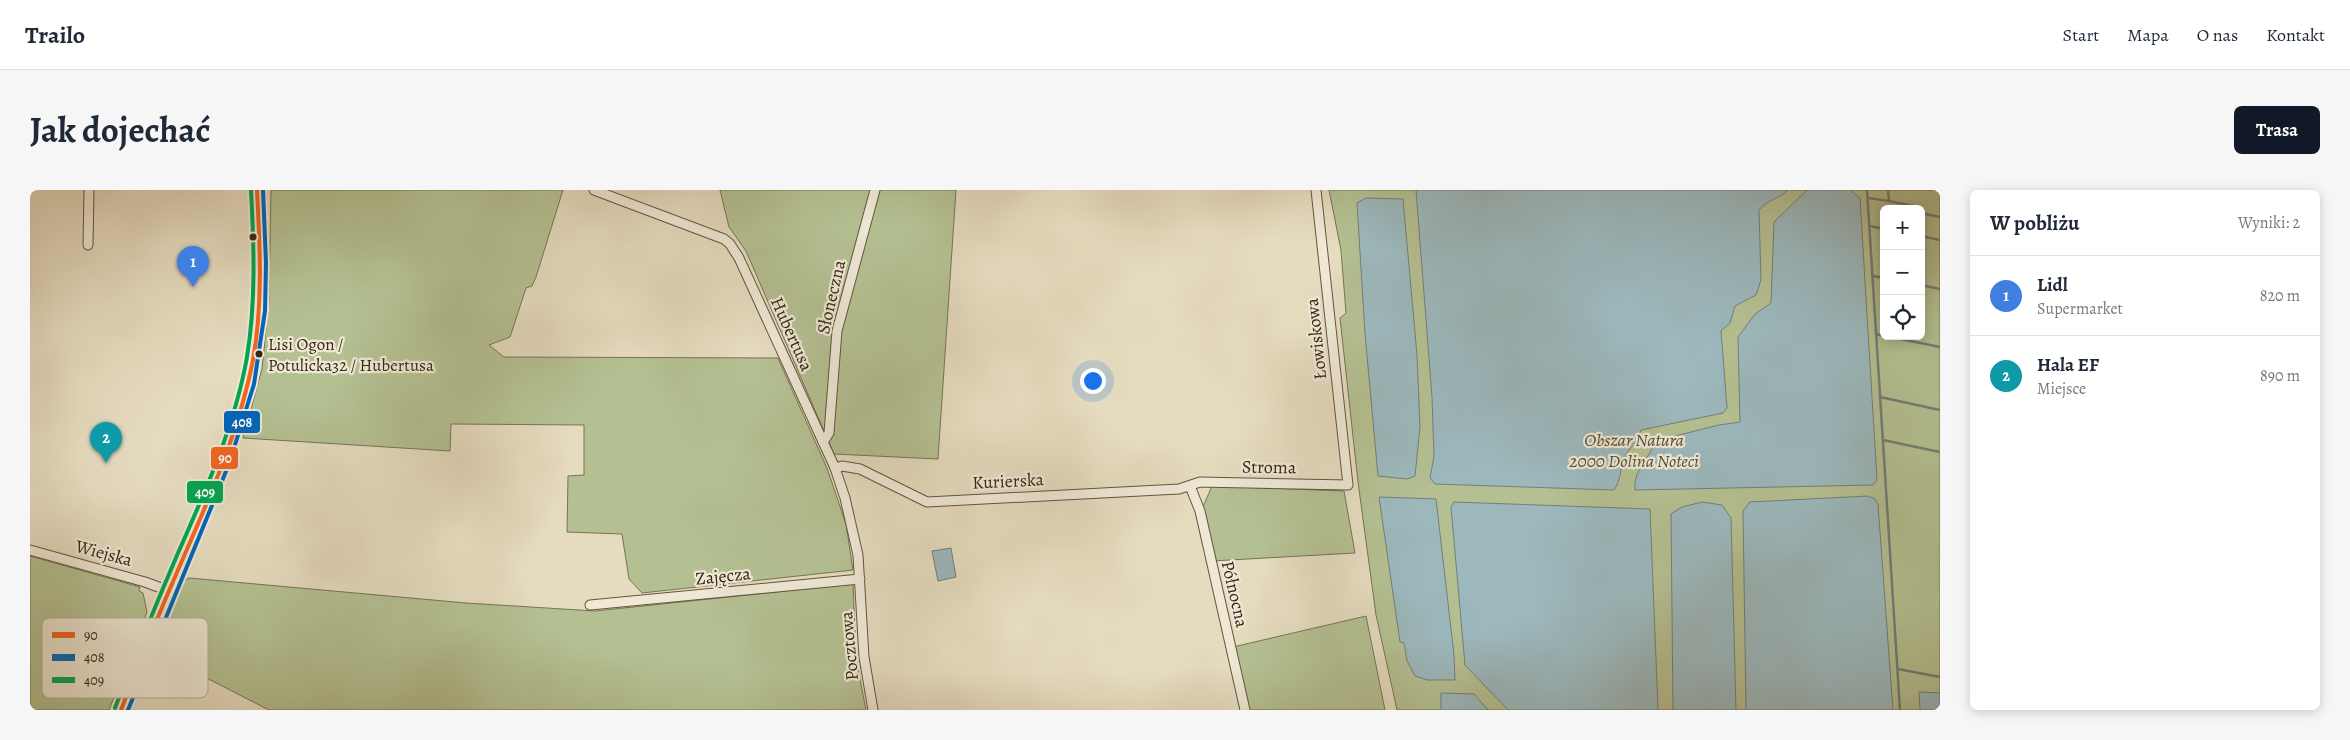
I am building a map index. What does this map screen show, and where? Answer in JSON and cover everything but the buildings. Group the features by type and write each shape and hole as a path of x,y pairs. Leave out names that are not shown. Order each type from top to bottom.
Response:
{"street":[{"path":"88,245 89,190"},
{"name":"Hubertusa","path":"594,190 708,232 730,244 749,278 834,468 851,523 860,579"},
{"name":"Słoneczna","path":"823,442 828,434 837,331 874,190"},
{"name":"Łowiskowa","path":"1316,190 1348,485"},
{"name":"Kurierska","path":"834,468 842,466 860,470 927,502 1179,489 1190,486"},
{"name":"Stroma","path":"1190,486 1200,482 1348,485"},
{"name":"Północna","path":"1190,486 1200,511 1246,710"},
{"name":"Wiejska","path":"30,550 145,582 169,591"},
{"name":"Zajęcza","path":"590,606 860,579"},
{"name":"Pocztowa","path":"860,579 864,649 873,710"}],"green space":[{"path":"271,190 563,190 536,277 532,286 526,288 510,337 489,345 504,357 778,358 827,468 846,524 853,570 642,593 629,579 622,534 567,532 568,476 584,475 584,425 451,424 450,451 243,438 262,369 269,300"},
{"path":"720,190 956,190 938,459 834,454 746,251 729,227"},
{"name":"Obszar Natura 2000 Dolina Noteci","path":"1329,190 1940,190 1940,710 1397,710 1376,615 1358,482 1340,318 1346,313 1341,250"},
{"path":"1212,486 1344,491 1355,553 1212,561 1202,509"},
{"path":"30,556 140,587 139,591 143,593 147,612 145,618 42,618 42,698 114,698 109,710 30,710"},
{"path":"189,578 466,603 595,611 853,584 856,659 866,710 269,710 208,679 208,618 167,618 179,583"},
{"path":"1366,616 1385,710 1248,710 1233,647"}],"water":[{"path":"1416,190 1788,190 1759,210 1761,280 1756,295 1735,306 1730,323 1721,331 1727,408 1723,413 1641,430 1638,439 1625,457 1618,483 1614,490 1435,484 1430,478 1434,456 1432,397"},
{"path":"1807,190 1850,190 1860,198 1877,480 1873,485 1635,490 1636,476 1655,441 1719,425 1740,422 1738,337 1755,314 1771,303 1774,222"},
{"path":"1366,198 1403,199 1417,355 1420,427 1415,476 1407,479 1378,476 1365,334 1357,203"},
{"path":"1868,496 1875,499 1878,504 1893,710 1746,710 1743,511 1750,502"},
{"path":"1379,497 1436,499 1454,655 1455,680 1427,680 1415,676 1407,661 1404,643 1400,642"},
{"path":"1454,502 1650,509 1658,710 1508,710 1465,665 1451,507"},
{"path":"1702,502 1722,505 1731,518 1736,710 1673,710 1671,514 1682,507"},
{"path":"951,548 956,577 938,581 932,551"},
{"path":"1919,692 1940,693 1940,710 1920,710"},
{"path":"1441,693 1474,694 1488,710 1441,710"}],"waterway":[{"path":"1867,190 1900,710"},
{"path":"1868,198 1889,201 1888,190"},
{"path":"1889,201 1908,205"},
{"path":"1925,214 1940,217"},
{"path":"1870,226 1880,228"},
{"path":"1925,237 1940,240"},
{"path":"1873,276 1880,277"},
{"path":"1925,286 1940,289"},
{"path":"1876,334 1880,335"},
{"path":"1906,340 1940,347"},
{"path":"1880,397 1940,410"},
{"path":"1883,440 1940,452"},
{"path":"1898,669 1940,677"}],"transit line":[{"name":"409","path":"151,618 218,457 242,382 250,336 253,295 251,190"},
{"name":"90","path":"158,618 223,463 247,386 253,360 258,318 260,254 257,190"},
{"name":"408","path":"166,618 229,464 254,384 265,311 266,263 263,190"},
{"name":"409","path":"115,708 119,698"},
{"name":"90","path":"121,710 126,698"},
{"name":"408","path":"128,710 133,698"}],"place":[{"name":"Lidl","path":"193,287"},
{"name":"Lisi Ogon / Potulicka32 / Hubertusa","path":"259,354"},
{"name":"Hala EF","path":"106,463"}]}
